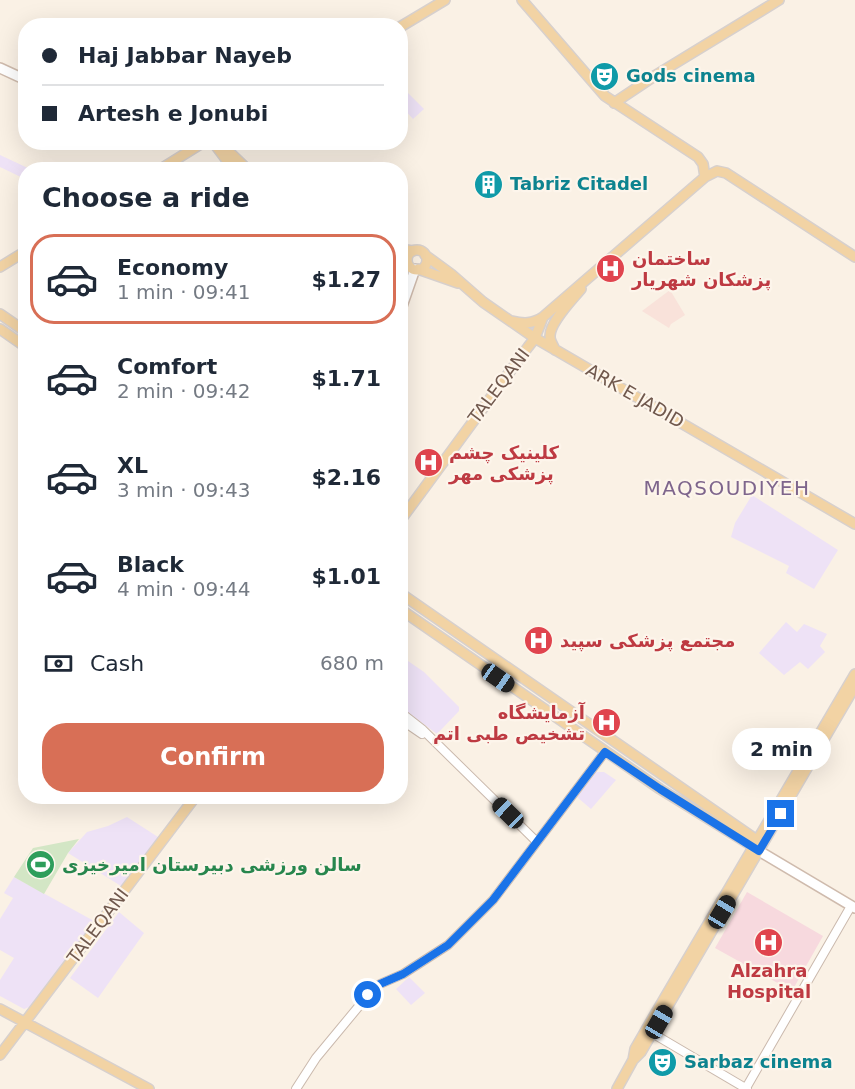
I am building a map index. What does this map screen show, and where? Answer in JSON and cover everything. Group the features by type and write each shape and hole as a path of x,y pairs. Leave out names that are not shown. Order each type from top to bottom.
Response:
{"main road":[{"path":"408,22 445,0"},
{"path":"522,0 596,88 698,157 703,164 705,177"},
{"path":"617,102 686,56 779,0"},
{"path":"0,68 18,76"},
{"path":"172,162 191,150"},
{"path":"222,150 235,162"},
{"path":"226,150 236,162"},
{"path":"505,319 527,324 543,317 705,177 717,171 726,173 855,257"},
{"path":"408,250 419,250 425,255 425,265 411,266"},
{"path":"411,266 408,257 413,251"},
{"name":"ARK E JADID","path":"425,255 505,319 535,338 855,524"},
{"path":"0,267 18,256"},
{"path":"411,266 463,285"},
{"path":"555,350 549,339 554,323 596,270"},
{"path":"0,314 18,326"},
{"name":"TALEQANI","path":"408,510 535,338 543,317"},
{"path":"0,329 18,341"},
{"path":"408,599 668,779 758,846"},
{"path":"408,615 660,789 758,846 853,907"},
{"path":"617,1089 633,1060 641,1052 652,1033 855,674"},
{"path":"633,1060 635,1049 855,686"},
{"path":"660,789 665,788 668,779"},
{"name":"TALEQANI","path":"0,1055 190,804"},
{"path":"0,1009 148,1089"}],"street":[{"path":"408,718 423,730 537,842"},
{"path":"408,724 432,739"},
{"path":"296,1089 316,1058 369,994 380,984 403,974 448,945 493,900 605,752"},
{"path":"652,1033 747,1089 853,907"}],"shaded area":[{"path":"408,93 424,109 413,119 408,114"},
{"path":"0,155 18,163 18,176 0,167"},
{"path":"670,290 685,315 671,324 669,328 642,311"},
{"path":"752,495 838,550 814,589 786,573 789,566 731,537 735,523"},
{"path":"786,622 797,632 804,624 827,634 820,646 825,652 808,669 800,662 784,675 759,653"},
{"path":"408,661 424,672 459,707 459,711 437,734 408,712"},
{"path":"596,772 604,772 616,780 591,809 577,797"},
{"path":"127,817 158,837 121,886 68,853 87,832"},
{"path":"14,877 94,921 29,1007 24,1009 0,996 0,980 14,958 0,950 0,919 13,898 4,893"},
{"name":"Alzahra Hospital","path":"747,892 823,936 792,991 715,948"},
{"path":"119,912 144,933 98,998 70,978"},
{"path":"409,977 425,993 411,1005 396,989"}],"green space":[{"name":"سالن ورزشی دبیرستان امیرخیزی","path":"79,839 44,894 14,877 33,848"}],"place":[{"name":"Gods cinema","path":"605,76"},
{"name":"Tabriz Citadel","path":"489,184"},
{"name":"ساختمان پزشکان شهریار","path":"611,269"},
{"name":"کلینیک چشم پزشکی مهر","path":"428,463"},
{"name":"مجتمع پزشکی سپید","path":"539,641"},
{"name":"آزمایشگاه تشخیص طبی اتم","path":"606,723"},
{"name":"سالن ورزشی دبیرستان امیرخیزی","path":"41,865"},
{"name":"Alzahra Hospital","path":"769,942"},
{"name":"Sarbaz cinema","path":"663,1062"}],"district":[{"name":"MAQSOUDIYEH","path":"727,488"}],"route":[{"path":"368,995 380,984 403,974 448,945 493,900 605,752 759,851 781,814"}]}
